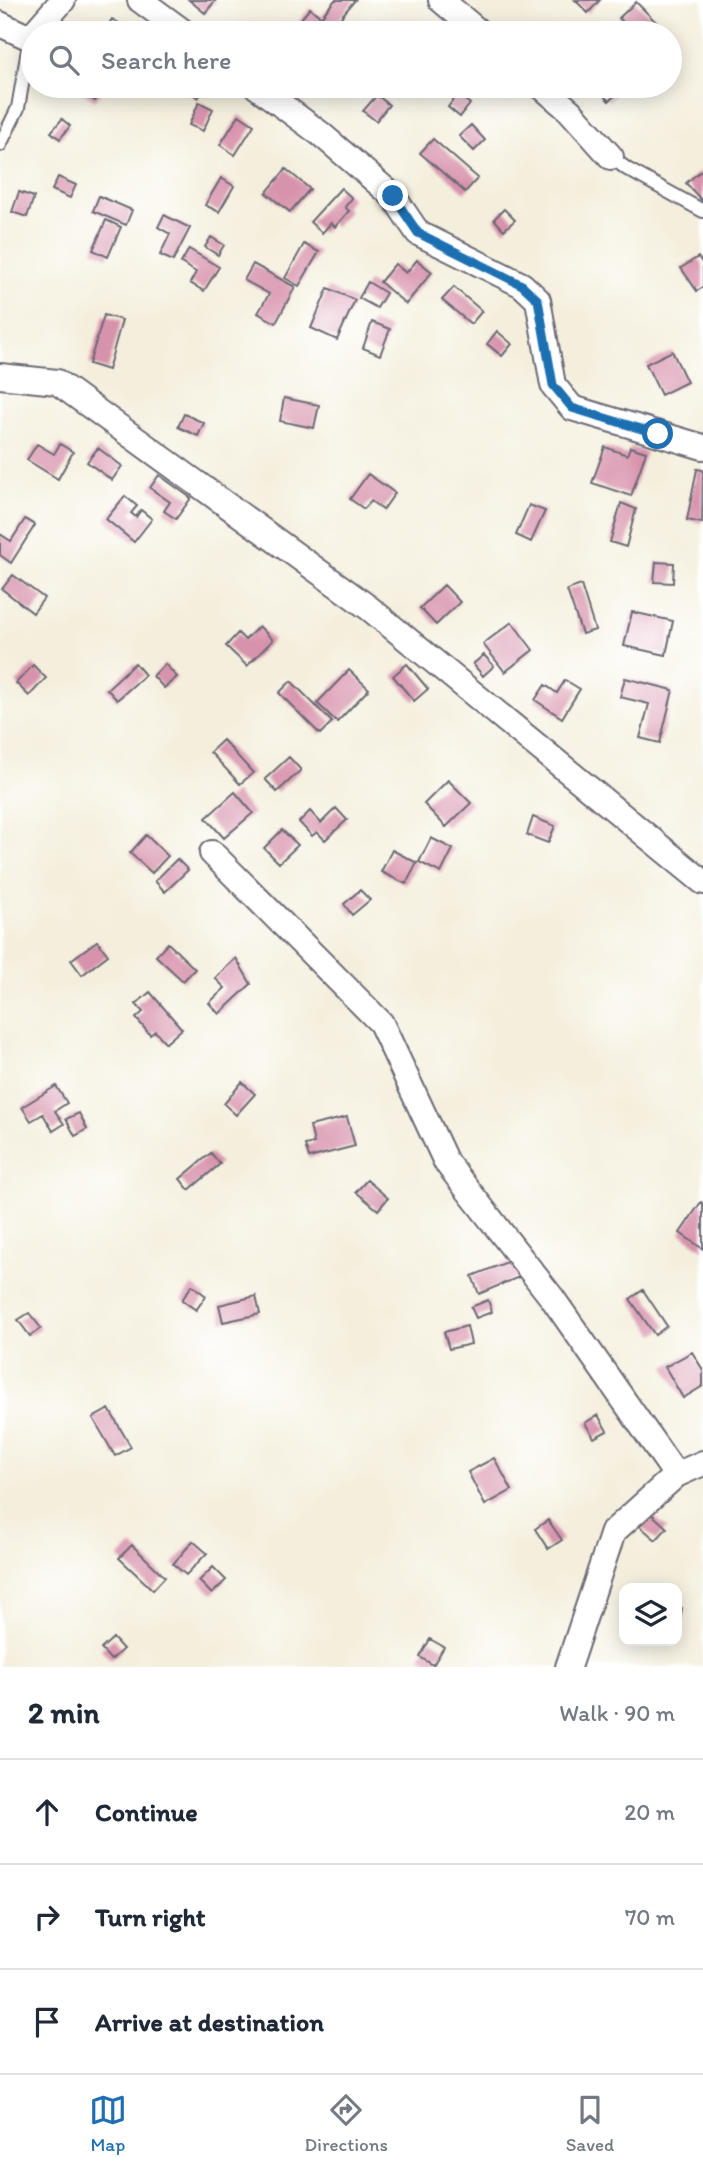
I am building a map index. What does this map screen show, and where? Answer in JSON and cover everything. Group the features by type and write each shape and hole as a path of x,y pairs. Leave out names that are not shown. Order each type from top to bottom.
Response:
{"street":[{"path":"45,21 63,0"},
{"path":"139,0 168,21"},
{"path":"441,0 466,21"},
{"path":"0,24 21,31"},
{"path":"272,98 322,135 393,196 418,233 522,285 538,300 553,385 572,408 703,447"},
{"path":"555,98 611,157"},
{"path":"0,376 57,382 369,608 703,882"},
{"path":"212,853 381,1023 446,1162 553,1299 676,1475"},
{"path":"568,1667 613,1532 676,1475 703,1463"}],"lane":[{"path":"0,145 18,108 21,93"},
{"path":"611,157 627,169 703,211"}],"building":[{"path":"189,0 216,0 205,13"},
{"path":"335,0 355,0 338,21 299,21 310,8 321,17"},
{"path":"575,0 600,0 588,13"},
{"path":"636,2 655,21 622,21 619,18"},
{"path":"374,98 381,98 389,105 376,121 363,111"},
{"path":"455,98 463,98 470,104 460,117 448,107"},
{"path":"199,102 213,109 203,131 189,125"},
{"path":"239,115 254,125 235,155 220,145"},
{"path":"62,119 70,126 60,139 51,132"},
{"path":"471,125 485,140 474,151 459,136"},
{"path":"433,139 478,178 465,192 420,153"},
{"path":"286,169 310,189 290,212 266,193"},
{"path":"703,169 703,202 686,183"},
{"path":"58,177 76,185 70,198 52,190"},
{"path":"221,178 234,186 219,212 205,205"},
{"path":"341,188 352,198 345,207 349,211 335,227 331,223 322,233 310,222"},
{"path":"19,192 34,197 27,217 12,212"},
{"path":"99,196 132,210 126,225 93,211"},
{"path":"504,209 515,220 504,230 494,219"},
{"path":"164,215 190,228 173,261 160,255 170,234 158,227"},
{"path":"106,220 121,227 108,257 93,250"},
{"path":"211,237 224,245 218,255 205,247"},
{"path":"304,244 319,252 299,286 285,278"},
{"path":"189,249 219,267 204,291 190,283 196,272 181,263"},
{"path":"698,257 703,264 703,287 697,291 681,268"},
{"path":"417,260 432,272 406,304 380,282 395,264 406,273"},
{"path":"253,264 295,287 276,323 258,313 269,294 244,280"},
{"path":"368,282 386,293 377,308 359,298"},
{"path":"454,287 482,311 471,324 442,300"},
{"path":"328,288 355,300 337,340 311,328"},
{"path":"104,315 122,320 108,370 89,364"},
{"path":"372,322 390,329 380,355 363,348"},
{"path":"497,331 512,344 502,356 487,344"},
{"path":"672,351 687,382 661,395 646,364"},
{"path":"284,398 319,405 314,428 280,421"},
{"path":"184,414 204,423 198,436 178,427"},
{"path":"37,444 54,454 60,444 73,452 58,479 27,460"},
{"path":"605,447 627,455 630,447 646,452 631,496 592,483"},
{"path":"98,448 122,466 112,480 87,462"},
{"path":"697,469 703,470 702,523 687,520"},
{"path":"368,474 395,493 383,510 371,501 364,509 350,499"},
{"path":"159,475 191,498 176,519 164,511 170,502 150,488"},
{"path":"125,496 137,506 131,513 136,517 141,510 152,519 134,542 106,519"},
{"path":"621,503 636,509 626,547 610,542"},
{"path":"529,505 545,511 531,542 516,535"},
{"path":"25,519 35,525 11,563 0,555 0,534 11,541"},
{"path":"656,562 674,563 673,583 654,582"},
{"path":"13,575 44,598 33,613 2,589"},
{"path":"444,585 460,602 436,625 420,608"},
{"path":"581,585 595,630 582,634 567,590"},
{"path":"632,612 673,621 666,655 624,646"},
{"path":"512,622 533,650 505,672 483,644"},
{"path":"259,626 273,640 247,666 226,646 238,633 245,640"},
{"path":"484,655 494,666 483,676 473,664"},
{"path":"135,663 145,675 117,700 107,689"},
{"path":"165,664 177,677 164,688 153,676"},
{"path":"407,664 428,689 414,701 393,676"},
{"path":"33,665 46,678 29,696 16,683"},
{"path":"349,670 369,689 337,722 317,703"},
{"path":"625,678 673,690 660,743 640,738 649,704 620,697"},
{"path":"565,680 580,689 562,718 535,700 545,685 557,693"},
{"path":"291,681 332,722 320,734 279,693"},
{"path":"223,740 253,773 240,784 210,752"},
{"path":"289,757 301,770 277,792 265,779"},
{"path":"448,780 471,803 446,827 424,804"},
{"path":"235,792 253,813 224,838 206,818"},
{"path":"336,808 347,820 325,840 317,832 312,836 299,822 310,811 321,823"},
{"path":"533,817 555,826 548,843 527,835"},
{"path":"282,830 298,845 279,863 264,848"},
{"path":"146,835 168,856 152,873 130,853"},
{"path":"431,838 453,849 441,873 419,862"},
{"path":"392,850 417,863 406,884 381,872"},
{"path":"177,859 188,870 165,892 155,881"},
{"path":"360,890 370,900 352,915 344,904"},
{"path":"97,941 108,955 82,975 71,960"},
{"path":"168,943 195,969 183,981 156,956"},
{"path":"236,958 251,984 219,1014 209,1003 225,988 215,978"},
{"path":"150,992 182,1029 166,1043 155,1031 150,1035 136,1018 143,1012 136,1004"},
{"path":"242,1082 255,1094 236,1115 224,1104"},
{"path":"56,1086 67,1103 55,1111 64,1124 53,1131 43,1114 31,1121 22,1107"},
{"path":"79,1113 87,1129 75,1136 66,1119"},
{"path":"347,1117 355,1146 309,1158 305,1145 314,1143 310,1126"},
{"path":"211,1153 220,1164 189,1190 180,1179"},
{"path":"367,1180 388,1198 378,1210 356,1192"},
{"path":"701,1202 703,1204 703,1249 680,1233"},
{"path":"512,1260 519,1277 479,1294 472,1276"},
{"path":"192,1285 206,1296 196,1310 182,1300"},
{"path":"643,1290 667,1326 655,1335 630,1299"},
{"path":"256,1296 260,1314 223,1322 219,1305"},
{"path":"488,1300 492,1312 476,1318 471,1307"},
{"path":"29,1313 41,1328 30,1336 18,1320"},
{"path":"467,1326 471,1344 449,1349 444,1332"},
{"path":"692,1352 703,1370 703,1386 683,1398 665,1367"},
{"path":"109,1409 131,1447 115,1456 93,1418"},
{"path":"598,1415 607,1431 594,1438 585,1423"},
{"path":"494,1458 512,1490 485,1505 468,1472"},
{"path":"647,1510 667,1528 656,1540 636,1523"},
{"path":"548,1520 562,1540 548,1549 535,1529"},
{"path":"193,1541 207,1553 186,1575 173,1564"},
{"path":"132,1545 165,1577 153,1590 119,1558"},
{"path":"213,1567 226,1580 212,1594 199,1581"},
{"path":"113,1638 123,1649 111,1660 101,1649"},
{"path":"430,1639 444,1647 433,1665 420,1657"}],"route":[{"path":"393,196 418,233 522,285 538,300 553,385 572,408 658,434"}]}
